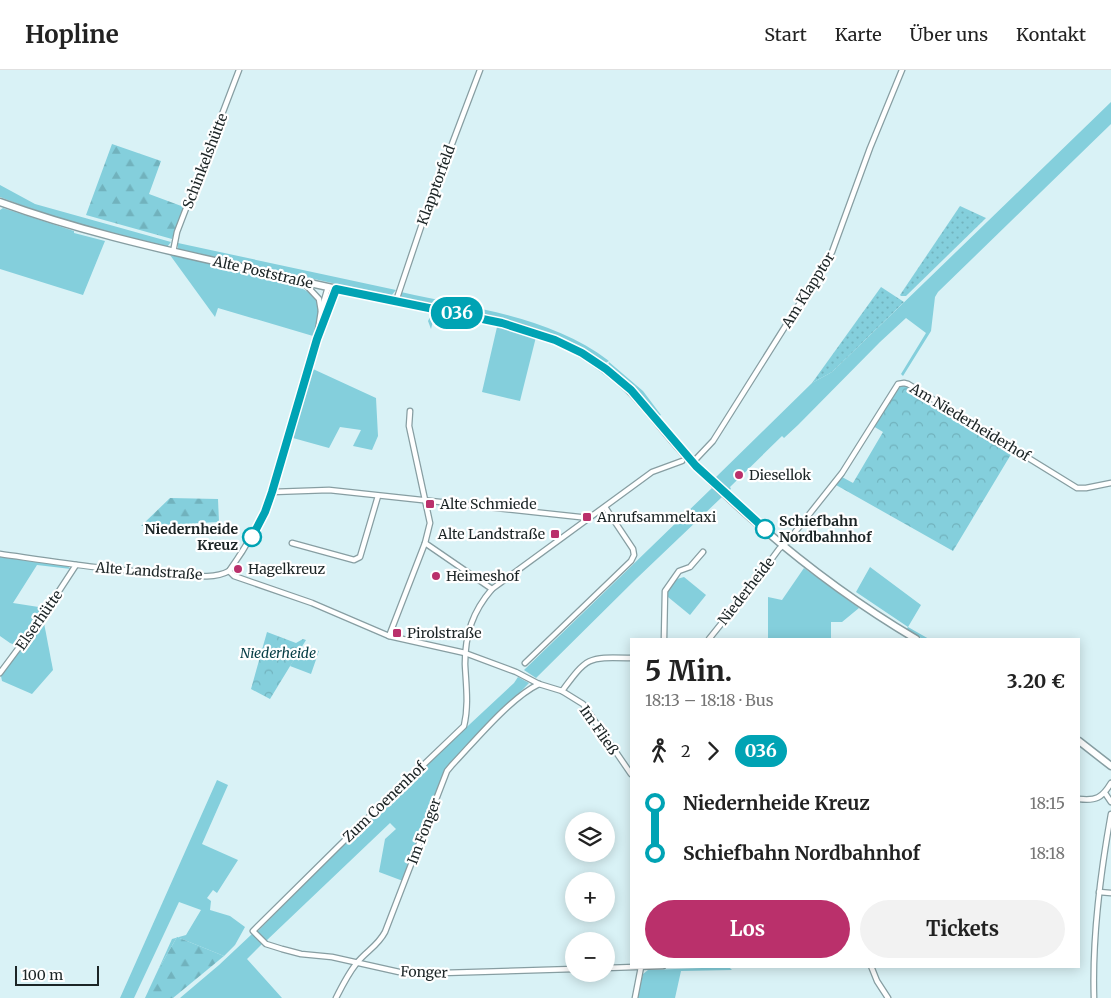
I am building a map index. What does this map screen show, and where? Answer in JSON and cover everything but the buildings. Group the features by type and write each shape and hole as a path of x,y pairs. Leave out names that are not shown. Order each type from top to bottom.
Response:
{"street":[{"name":"Schinkelshütte","path":"173,252 177,232 239,70"},
{"name":"Klapptorfeld","path":"396,301 424,218 480,70"},
{"name":"Am Klapptor","path":"690,460 696,459 713,440 832,252 870,148 902,70"},
{"name":"Alte Poststraße","path":"0,202 79,228 173,252 336,289 502,323 555,340 582,353 606,369 631,390 690,460 731,499 784,544 842,591 914,638"},
{"path":"284,277 305,284 319,299 321,311"},
{"path":"317,339 321,311 328,287"},
{"path":"336,289 317,339 265,512 251,540 229,571 234,576 312,603 389,636 465,653 516,672 539,684 562,691 580,667 590,660 603,657 630,658"},
{"name":"Am Niederheiderhof","path":"784,544 842,473 895,386 900,383 908,384 1077,488 1111,483"},
{"path":"389,636 425,543 430,523 409,426 410,411"},
{"path":"465,653 469,628 474,613 492,589 652,472 682,460"},
{"path":"272,492 329,490 589,518"},
{"path":"292,543 354,560 360,557 378,496"},
{"path":"525,663 631,561 634,555 633,550 605,507"},
{"path":"425,543 492,589"},
{"name":"Niederheide","path":"710,638 784,544"},
{"path":"664,638 665,591 679,571 690,567 702,552"},
{"name":"Alte Landstraße","path":"0,554 145,573 210,576 225,574 229,571"},
{"name":"Elserhütte","path":"0,673 44,614 76,565"},
{"name":"Zum Coenenhof","path":"253,931 464,726 467,714 465,653"},
{"name":"Im Fonger","path":"336,998 357,963 380,941 392,919 447,772 452,764 527,690 539,684"},
{"name":"Im Fließ","path":"562,691 582,704 630,773"},
{"path":"1080,742 1111,766"},
{"path":"1080,799 1092,799 1105,793 1111,783"},
{"path":"1105,793 1111,802"},
{"path":"1094,998 1093,973 1099,892 1111,814"},
{"path":"1099,892 1111,894"},
{"name":"Fonger","path":"253,931 266,944 282,949 301,954 332,957 408,974 565,969"},
{"path":"615,968 630,967"},
{"path":"635,998 642,968"},
{"path":"872,968 877,981 888,998"}],"green space":[{"path":"1111,102 1111,124 938,292 935,297 931,331 903,376 901,374 926,333 906,318 798,425 784,438 782,436 730,487 731,489 729,490 715,478 812,383 832,372"},
{"path":"112,144 161,161 149,194 184,207 172,239 86,215"},
{"path":"0,185 35,204 171,242 167,247 103,231 41,212 0,197"},
{"path":"960,206 986,218 906,296 901,296 900,295"},
{"path":"3,208 74,231 74,233 105,241 83,295 0,269 0,210"},
{"path":"178,243 396,290 391,296 178,249"},
{"path":"170,255 272,278 308,292 318,303 318,318 313,336 218,308 215,317"},
{"path":"881,287 904,302 832,372 812,383"},
{"path":"401,292 482,309 536,324 561,333 609,361 604,364 546,332 401,297"},
{"path":"435,313 462,317 536,337 520,401 482,392 497,327"},
{"path":"435,313 431,329 428,321 431,315"},
{"path":"536,337 582,357 604,371 624,388 644,411 607,377 568,351"},
{"path":"609,362 643,391 661,415 659,416 639,394 608,366"},
{"path":"313,369 376,398 378,436 372,450 353,446 361,430 340,427 329,448 293,438"},
{"path":"903,384 1013,451 953,551 836,485 842,477 853,483 883,432 873,426 898,385"},
{"path":"712,488 722,497 536,678 524,670"},
{"path":"170,498 218,499 219,522 141,526"},
{"path":"0,557 67,566 71,569 37,565 13,603 45,608 18,646 0,636"},
{"path":"870,567 921,605 908,627 856,592"},
{"path":"804,568 859,608 842,622 831,622 831,638 768,638 768,597 782,600"},
{"path":"684,577 706,595 690,615 668,597 667,590 677,579"},
{"path":"41,622 44,623 53,670 32,694 2,681 1,676"},
{"path":"908,627 927,638 921,638 906,630"},
{"name":"Niederheide","path":"267,632 296,643 303,639 306,640 270,699 251,689"},
{"path":"305,646 319,651 311,674 290,666 300,649 304,650"},
{"path":"518,677 529,683 444,771 403,881 379,872 385,839 396,829 390,823 266,941 257,932 381,807 514,683"},
{"path":"217,780 228,785 202,844 238,860 217,893 213,890 207,898 211,901 210,910 230,916 245,927 235,945 224,956 178,937 186,935 201,910 179,902 134,998 120,998"},
{"path":"252,934 262,944 247,959 282,998 180,998 219,965"},
{"path":"177,937 224,956 173,998 145,998 158,970"},
{"path":"177,938 158,970 172,939"},
{"path":"730,968 732,970 681,971 675,998 637,998 643,974 648,970"}],"bus line":[{"name":"036","path":"252,537 265,512 272,492 317,339 336,289 502,323 555,340 582,353 606,369 631,390 690,460 765,529"}],"place":[{"name":"Diesellok","path":"739,475"},
{"name":"Alte Schmiede","path":"430,504"},
{"name":"Anrufsammeltaxi","path":"587,517"},
{"name":"Schiefbahn Nordbahnhof","path":"765,529"},
{"name":"Alte Landstraße","path":"555,534"},
{"name":"Niedernheide Kreuz","path":"252,537"},
{"name":"Hagelkreuz","path":"238,569"},
{"name":"Heimeshof","path":"436,576"},
{"name":"Pirolstraße","path":"397,633"}]}
